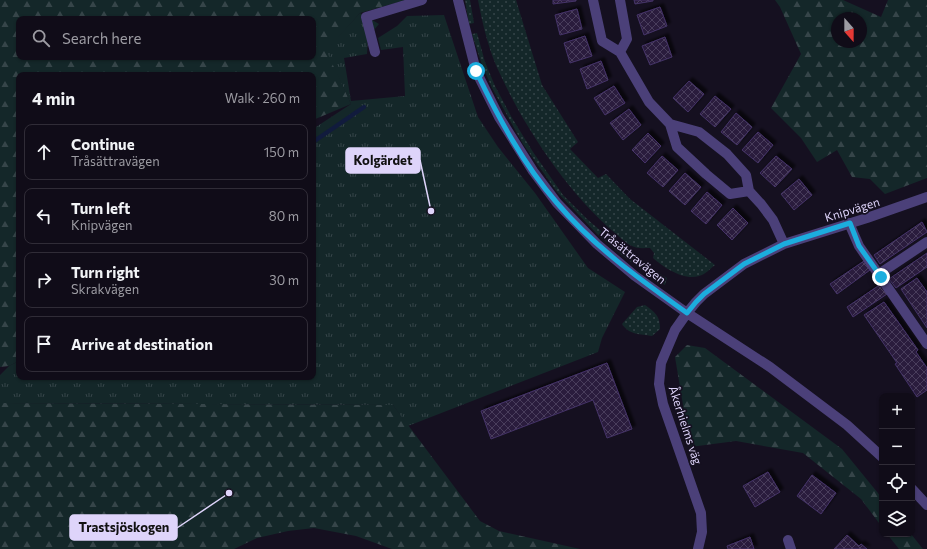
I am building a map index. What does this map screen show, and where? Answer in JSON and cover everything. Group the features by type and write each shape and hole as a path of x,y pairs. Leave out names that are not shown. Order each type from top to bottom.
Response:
{"street":[{"path":"375,52 366,17 422,0"},
{"name":"Tråsättravägen","path":"458,0 476,71 499,117 542,184 557,203 598,244 635,276 687,313 776,372 847,425 879,454"},
{"path":"593,0 602,41 620,52 649,102 670,124 677,147 710,178 730,194 749,191"},
{"path":"620,0 627,39 620,52"},
{"path":"670,124 699,132 727,154 746,175 749,191 773,220 784,244"},
{"name":"Knipvägen","path":"687,313 704,294 744,264 784,244 927,197"},
{"path":"850,223 859,246 927,344"},
{"path":"879,274 927,242"},
{"name":"Åkerhielms väg","path":"687,313 675,330 661,362 659,384 663,404 701,513 702,532 698,549"},
{"path":"915,491 927,505"}],"green space":[{"path":"0,0 406,0 360,13 327,50 351,104 316,119 316,72 16,72 16,362 9,366 0,367"},
{"path":"465,0 470,0 474,23 469,24"},
{"path":"478,0 516,0 542,85 578,142 570,149 598,178 606,174 630,199 715,265 706,273 699,276 687,277 680,275 662,265 653,258 654,253 650,248 636,248 625,242 581,200 550,160 511,97 490,48 484,29"},
{"path":"775,0 843,0 881,17 888,0 927,0 927,178 885,194 870,179 852,177 837,150 817,162 801,138 771,108 801,54 780,7"},
{"path":"360,13 379,24 368,37 367,54 344,58 351,101 405,96 403,47 381,50 378,38 397,26 407,16 444,15 478,117 498,147 535,193 588,268 625,292 602,338 598,352 408,426 393,405 0,403 0,375 9,366 16,362 16,380 316,380 316,127 351,104 326,50"},
{"path":"477,33 485,62 495,86 512,118 533,152 563,195 587,219 630,256 667,278 665,285 647,274 597,234 557,192 523,144 492,88 482,65 472,34"},
{"path":"645,305 655,313 659,321 660,329 652,336 631,332 622,324 637,307"},
{"path":"687,345 705,348 842,449 879,494 879,523 861,499 803,453 736,441 690,447 675,357"},
{"path":"0,403 393,405 480,521 499,531 580,549 392,549 356,536 314,528 288,531 257,538 234,549 0,549"},
{"path":"889,537 913,537 923,549 899,549"}],"building":[{"path":"553,0 576,0 576,1 553,4"},
{"path":"634,0 653,0 653,1 635,4"},
{"path":"660,7 667,26 644,35 637,15"},
{"path":"577,9 582,29 560,35 555,15"},
{"path":"585,36 592,56 570,63 564,43"},
{"path":"665,37 672,57 650,65 642,46"},
{"path":"601,61 608,80 587,89 580,69"},
{"path":"689,81 704,94 688,112 673,98"},
{"path":"614,86 625,103 605,115 594,98"},
{"path":"715,96 731,109 715,127 700,114"},
{"path":"629,109 641,125 623,140 610,123"},
{"path":"736,113 752,127 737,145 721,132"},
{"path":"758,132 773,145 758,163 742,150"},
{"path":"648,133 661,146 645,163 632,150"},
{"path":"662,156 678,170 663,187 647,173"},
{"path":"776,156 792,169 775,187 760,173"},
{"path":"685,173 701,187 685,205 669,191"},
{"path":"799,179 812,195 794,210 781,194"},
{"path":"707,192 722,205 706,224 691,211"},
{"path":"733,208 748,223 732,240 717,225"},
{"path":"922,222 927,232 880,264 874,255"},
{"path":"927,253 927,267 896,288 889,279"},
{"path":"864,261 870,270 837,294 830,284"},
{"path":"917,278 927,292 927,328 901,289"},
{"path":"881,284 887,294 853,317 847,307"},
{"path":"884,302 918,350 916,352 927,368 927,390 917,397 895,364 897,363 864,315"},
{"path":"607,363 632,429 607,438 593,400 491,439 481,411"},
{"path":"768,472 780,492 755,507 743,486"},
{"path":"812,475 836,493 821,514 797,496"},
{"path":"847,535 859,546 861,544 867,549 834,549"},
{"path":"750,537 754,549 728,549 727,546"}],"waterway":[{"path":"316,140 364,107"}],"place":[{"name":"Kolgärdet","path":"431,211"},
{"name":"Trastsjöskogen","path":"229,493"}],"route":[{"path":"476,71 499,117 516,146 557,203 598,244 635,276 687,313 704,294 744,264 784,244 850,223 859,246 881,277"}]}
